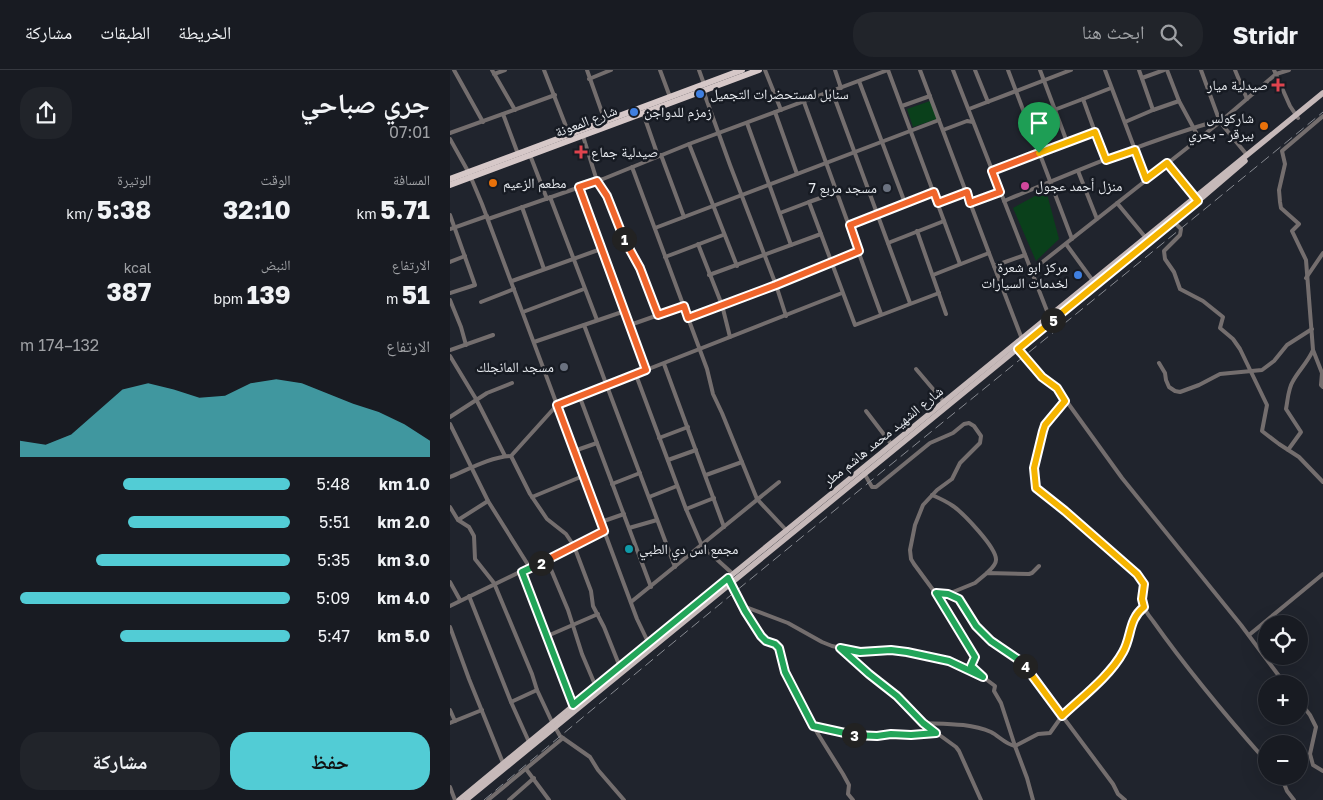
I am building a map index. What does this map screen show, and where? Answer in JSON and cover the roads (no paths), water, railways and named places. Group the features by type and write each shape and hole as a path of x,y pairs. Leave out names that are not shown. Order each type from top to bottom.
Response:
{"highway":[{"name":"شارع المعونة","path":"450,179 470,175 583,136 643,113 739,70"},
{"name":"شارع المعونة","path":"450,185 518,154 570,134 670,97 759,70"}],"main road":[{"name":"شارع الشهيد محمد هاشم مطر","path":"459,800 503,763 517,755 529,742 553,725 573,705 1018,349 1173,221 1248,155 1323,95"},
{"name":"شارع الشهيد محمد هاشم مطر","path":"466,800 517,755 787,531 1297,116"}],"street":[{"path":"454,70 483,122"},
{"path":"505,70 493,72 514,110"},
{"path":"544,70 570,134"},
{"path":"587,70 605,121"},
{"path":"590,78 611,70"},
{"path":"660,70 670,97"},
{"path":"699,70 718,133 786,316"},
{"path":"765,70 781,110"},
{"path":"834,70 841,88"},
{"path":"452,228 522,208 597,181 659,155 888,70 960,264"},
{"path":"920,70 1022,339"},
{"path":"953,70 1049,316"},
{"path":"975,70 988,102"},
{"path":"1008,70 1072,239"},
{"path":"1040,70 1067,142"},
{"path":"969,109 1071,70"},
{"path":"1104,70 1146,179"},
{"path":"1139,70 1153,110"},
{"path":"1142,78 1166,70 1179,101 1199,138"},
{"path":"1201,70 1220,121 1248,155"},
{"path":"1235,70 1247,100"},
{"path":"1031,271 1247,100 1275,72 1289,70"},
{"path":"1275,72 1297,116"},
{"path":"859,81 905,203"},
{"path":"1054,110 1111,88"},
{"path":"832,91 910,303"},
{"path":"450,133 554,95"},
{"path":"902,106 930,96"},
{"path":"1083,99 1106,160"},
{"path":"1125,122 1179,101"},
{"path":"804,102 881,314"},
{"path":"775,112 797,174"},
{"path":"643,113 684,217"},
{"path":"503,114 518,154"},
{"path":"1323,116 1282,150 1285,164 1279,190 1281,208 1299,224 1292,231 1306,260 1313,350 1322,372 1321,385 1323,387"},
{"path":"655,228 939,120"},
{"path":"1004,201 1106,160 1194,128 1220,121"},
{"path":"943,130 973,122"},
{"path":"747,123 791,245"},
{"path":"992,171 1095,132"},
{"path":"583,136 597,181 607,196 622,236 640,268 658,315"},
{"path":"450,139 470,175 488,217 604,531 649,644"},
{"path":"689,144 736,266"},
{"path":"530,155 597,320"},
{"path":"1167,163 1196,199"},
{"path":"632,167 700,349 710,378 715,401 722,413 757,499 787,531"},
{"path":"1078,171 1097,219"},
{"path":"579,187 646,370"},
{"path":"780,213 837,192"},
{"path":"850,225 934,192"},
{"path":"938,203 967,192"},
{"path":"970,203 1000,192"},
{"path":"809,202 855,325 939,293"},
{"path":"1117,203 1146,238"},
{"path":"522,208 544,269"},
{"path":"450,215 452,228 465,256 475,285 450,293"},
{"path":"888,242 944,221"},
{"path":"1173,221 1181,229 1180,235 1164,251 1165,259 1174,272 1179,287 1203,301 1223,317 1220,328 1233,339 1240,349 1267,405 1262,432 1300,457 1323,482"},
{"path":"917,231 946,314"},
{"path":"665,256 723,234"},
{"path":"709,275 821,234"},
{"path":"698,244 722,305 730,337"},
{"path":"1066,244 1093,281"},
{"path":"512,281 601,249"},
{"path":"688,318 859,251"},
{"path":"933,275 988,253"},
{"path":"1306,278 1323,253"},
{"path":"994,266 1024,255"},
{"path":"450,262 465,256"},
{"path":"481,302 514,289"},
{"path":"523,312 584,289"},
{"path":"450,477 472,467 505,456 511,456 557,405 842,293"},
{"path":"450,300 466,345"},
{"path":"630,325 684,306"},
{"path":"534,342 625,311"},
{"path":"584,325 676,568"},
{"path":"1159,363 1169,387 1174,391 1180,392 1220,374 1258,371 1267,368 1288,345 1312,329"},
{"path":"450,350 493,335"},
{"path":"1018,349 1042,377 1057,388 1122,478 1249,635 1278,675"},
{"path":"1288,450 1301,432 1286,409 1290,387 1295,377 1307,363 1313,350"},
{"path":"450,356 476,399 505,456"},
{"path":"664,364 724,526"},
{"path":"916,369 944,402"},
{"path":"636,375 677,486 702,546 731,578 742,606 766,641 775,644 779,648 785,672 813,726 849,785 848,794 852,800"},
{"path":"450,417 476,399 512,383"},
{"path":"579,395 651,587"},
{"path":"1065,401 1045,425 1034,468 1036,488 1137,574 1144,584 1142,599 1144,607 1152,620 1258,752"},
{"path":"866,411 892,445"},
{"path":"450,424 488,501 530,568"},
{"path":"864,473 872,487 876,487 930,442 953,432 964,424 971,424 981,436 980,443 960,463 952,479 932,495 919,513 913,532 910,555 914,564 936,593 975,657 971,666 995,686 994,691 1001,703 1027,778 1032,800"},
{"path":"659,438 688,427"},
{"path":"574,451 597,443"},
{"path":"668,460 696,450"},
{"path":"511,456 546,520 566,534 574,546 591,591 593,606 620,668"},
{"path":"706,475 742,462"},
{"path":"612,484 640,472"},
{"path":"532,497 584,476"},
{"path":"631,602 676,568 779,482"},
{"path":"649,497 677,486"},
{"path":"932,495 949,503 959,511 992,549 996,558 996,562 987,573 975,583 948,594"},
{"path":"686,509 714,498"},
{"path":"458,520 488,501"},
{"path":"450,507 458,520 468,526 474,536 474,559 494,583 553,725 563,738 590,757 598,770 624,800"},
{"path":"601,522 624,514"},
{"path":"630,528 658,520"},
{"path":"450,606 604,531"},
{"path":"547,560 574,625 582,654 596,687"},
{"path":"987,573 1029,574 1039,566"},
{"path":"522,572 545,637 573,705"},
{"path":"1249,635 1323,574"},
{"path":"450,582 460,600"},
{"path":"936,593 948,594 959,599 973,623 991,641 1019,660 1114,784 1118,794 1125,800"},
{"path":"469,596 529,742"},
{"path":"742,606 788,623 822,642 840,648 860,652 891,650 907,652 949,661 983,677"},
{"path":"1015,746 1038,734 1050,733 1062,716 1097,684 1124,651 1135,618 1144,607"},
{"path":"545,637 598,614"},
{"path":"450,627 503,763"},
{"path":"840,648 897,696 923,723 959,751 981,800"},
{"path":"511,702 537,690"},
{"path":"450,710 452,722 482,710"},
{"path":"1308,712 1316,727 1311,746 1311,760 1313,765 1323,771"},
{"path":"923,723 949,724 984,730 1015,746"},
{"path":"813,726 859,736 936,733"},
{"path":"488,800 563,738"},
{"path":"526,769 549,800"},
{"path":"510,800 534,778"},
{"path":"1285,785 1294,800"},
{"path":"450,787 455,800"}],"railway":[{"path":"484,800 1323,112"}],"place":[{"name":"صيدلية ميار","path":"1278,85"},
{"name":"سنابل لمستحضرات التجميل","path":"700,94"},
{"name":"زمزم للدواجن","path":"634,112"},
{"name":"شاركولس بيرقر - بحري","path":"1264,126"},
{"name":"صيدلية جماع","path":"581,152"},
{"name":"مطعم الزعيم","path":"493,183"},
{"name":"منزل أحمد عجول","path":"1025,186"},
{"name":"مسجد مربع 7","path":"887,188"},
{"name":"مركز ابو شعرة لخدمات السيارات","path":"1078,275"},
{"name":"مسجد المانجلك","path":"564,367"},
{"name":"مجمع اس دي الطبي","path":"629,549"}]}
